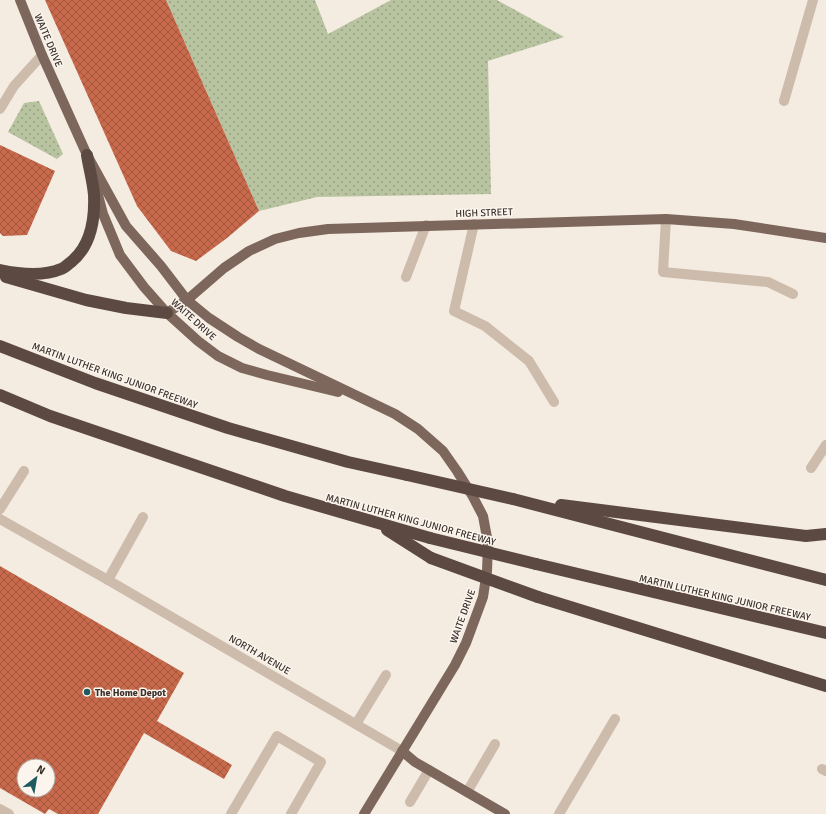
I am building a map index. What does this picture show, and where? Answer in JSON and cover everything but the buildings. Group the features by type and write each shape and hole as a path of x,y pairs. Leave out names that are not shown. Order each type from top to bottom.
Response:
{"highway":[{"path":"0,270 15,273 41,274 62,269 77,257 88,242 93,220 94,194 87,155"},
{"path":"0,275 86,300 126,308 167,313"},
{"name":"MARTIN LUTHER KING JUNIOR FREEWAY","path":"0,346 95,383 228,428 348,462 512,499 826,580"},
{"name":"MARTIN LUTHER KING JUNIOR FREEWAY","path":"0,395 50,416 285,496 374,522 430,538 826,633"},
{"path":"512,499 806,536 826,534"},
{"path":"374,522 431,558 538,597 826,686"}],"main road":[{"name":"WAITE DRIVE","path":"20,0 42,54 87,155 126,226 161,266 186,300 226,330 259,349 373,402 396,414 418,429 443,451 472,494 483,516 488,543 487,571 483,597 466,643 455,665 364,814"},
{"name":"WAITE DRIVE","path":"87,155 103,214 120,255 144,287 167,313 218,356 242,368 267,376 342,392 373,402"},
{"name":"HIGH STREET","path":"167,313 186,300 224,268 249,251 275,239 299,233 328,229 666,219 734,224 826,238"},
{"name":"NORTH AVENUE","path":"402,751 415,762 505,814"}],"street":[{"path":"784,101 813,0"},
{"path":"0,109 14,86 42,54"},
{"path":"666,219 663,272 768,282 793,294"},
{"path":"474,224 454,311 485,326 529,361 554,402"},
{"path":"406,277 426,225"},
{"path":"811,468 826,445"},
{"path":"0,509 24,471"},
{"path":"108,580 143,517"},
{"name":"NORTH AVENUE","path":"0,519 402,751"},
{"path":"356,724 386,675"},
{"path":"559,814 615,719"},
{"path":"231,814 277,736 321,762 291,814"},
{"path":"467,792 495,744"},
{"path":"410,802 430,770"},
{"path":"0,809 9,814"}],"green space":[{"path":"166,0 315,0 328,34 391,0 497,0 564,37 488,61 491,194 317,197 259,211"},
{"path":"39,101 63,154 57,159 8,132 24,103"}],"place":[{"name":"The Home Depot","path":"87,692"}]}
